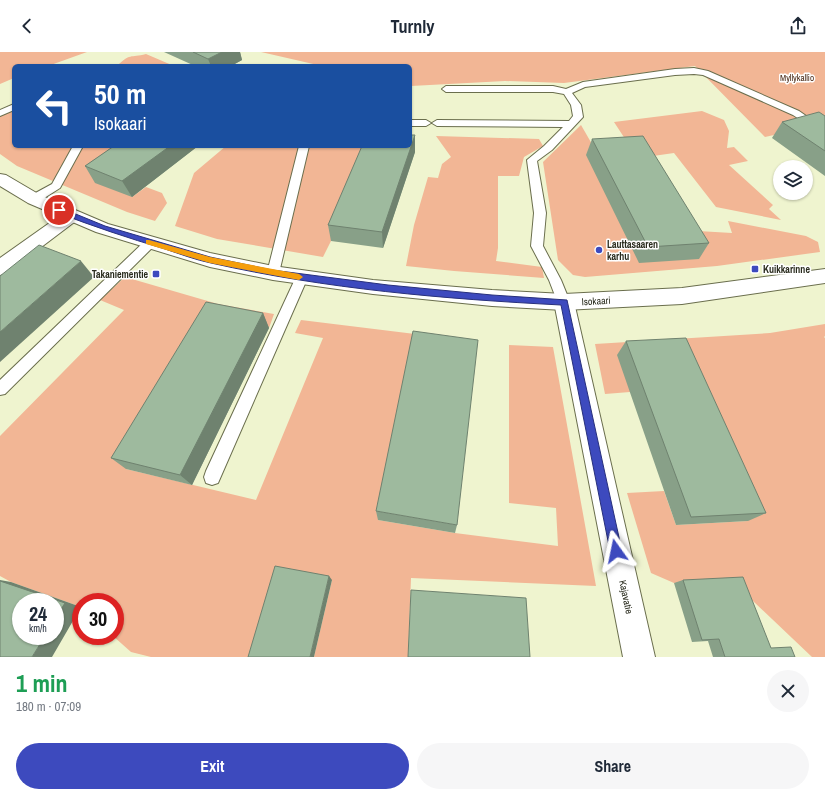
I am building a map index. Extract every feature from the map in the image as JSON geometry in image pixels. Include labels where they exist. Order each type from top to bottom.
[{"type":"street","name":"Isokaari","points":[[0,179],[34,199],[102,228],[210,260],[302,277],[396,289],[492,298],[564,302],[682,296],[825,276]]},
{"type":"street","points":[[0,268],[71,216]]},
{"type":"street","name":"Kajavatie","points":[[564,302],[639,657]]},
{"type":"lane","points":[[446,89],[553,89],[567,92],[583,85],[675,72],[694,71],[705,73],[796,114],[825,133]]},
{"type":"lane","points":[[564,302],[546,261],[537,246],[540,212],[532,160],[548,148],[578,117],[576,105],[567,92]]},
{"type":"lane","points":[[0,113],[12,108]]},
{"type":"lane","points":[[412,123],[426,123]]},
{"type":"lane","points":[[436,123],[571,124]]},
{"type":"lane","points":[[34,199],[56,186],[77,148]]},
{"type":"lane","points":[[272,272],[303,148]]},
{"type":"lane","points":[[0,389],[150,242]]},
{"type":"lane","points":[[212,477],[302,277]]},
{"type":"green space","points":[[0,52],[87,52],[54,64],[12,64],[12,79],[0,84]]},
{"type":"green space","name":"Myllykallio","points":[[261,52],[825,52],[825,125],[823,124],[765,137],[695,66],[564,83],[505,81],[412,86],[412,64],[313,64]]},
{"type":"green space","points":[[146,54],[169,64],[119,64],[130,57]]},
{"type":"green space","points":[[12,111],[12,148],[145,148],[132,197],[146,187],[162,193],[167,203],[155,221],[127,212],[17,166],[0,154],[0,116]]},
{"type":"green space","points":[[702,111],[724,120],[729,131],[727,148],[734,147],[748,161],[729,165],[773,205],[769,209],[781,220],[716,207],[674,153],[639,158],[698,231],[732,233],[728,221],[806,236],[818,242],[820,252],[717,266],[585,277],[573,275],[558,260],[543,162],[581,125],[596,151],[631,148],[614,122]]},
{"type":"green space","points":[[436,136],[539,139],[543,146],[524,157],[519,176],[498,176],[498,248],[496,261],[542,267],[544,278],[406,266],[414,225],[428,177],[438,178],[442,164],[451,157]]},
{"type":"green space","points":[[224,148],[366,148],[331,241],[323,257],[217,239],[175,226],[194,173]]},
{"type":"green space","points":[[125,277],[218,304],[274,314],[269,328],[214,317],[126,469],[256,500],[323,338],[295,333],[301,320],[415,334],[378,520],[455,533],[558,546],[556,508],[509,503],[509,345],[553,347],[596,586],[411,578],[408,657],[314,657],[332,580],[254,657],[151,657],[131,652],[123,645],[124,593],[72,593],[72,604],[64,601],[64,593],[42,593],[11,582],[0,576],[0,436],[124,310],[100,300]]},
{"type":"green space","points":[[825,324],[825,657],[812,657],[732,581],[674,583],[651,573],[627,493],[664,491],[676,525],[748,521],[630,392],[605,394],[595,344],[770,333]]},
{"type":"building","points":[[193,52],[222,52],[208,59]]},
{"type":"building","points":[[819,112],[825,116],[825,151],[782,122]]},
{"type":"building","points":[[412,135],[415,135],[412,144]]},
{"type":"building","points":[[643,136],[709,243],[648,247],[592,139]]},
{"type":"building","points":[[111,148],[167,148],[122,181],[85,166]]},
{"type":"building","points":[[361,148],[411,148],[382,232],[328,225]]},
{"type":"building","points":[[39,245],[81,261],[0,332],[0,276]]},
{"type":"building","points":[[206,302],[263,313],[180,475],[111,458]]},
{"type":"building","points":[[413,331],[478,340],[457,525],[376,511]]},
{"type":"building","points":[[686,338],[766,513],[691,517],[626,341]]},
{"type":"building","points":[[275,566],[329,576],[310,657],[248,657]]},
{"type":"building","points":[[743,577],[771,648],[791,647],[795,657],[725,657],[719,639],[702,640],[683,580]]},
{"type":"building","points":[[0,581],[35,593],[12,593],[12,645],[39,645],[32,657],[0,657]]},
{"type":"building","points":[[411,590],[526,598],[530,657],[408,657]]},
{"type":"slow traffic","points":[[149,242],[210,260],[299,277]]},
{"type":"place","name":"Lauttasaaren karhu","points":[[599,250]]},
{"type":"place","name":"Kuikkarinne","points":[[755,269]]},
{"type":"place","name":"Takaniementie","points":[[156,274]]},
{"type":"route","points":[[59,210],[102,228],[210,260],[272,272],[388,288],[492,298],[564,302],[616,551]]}]
